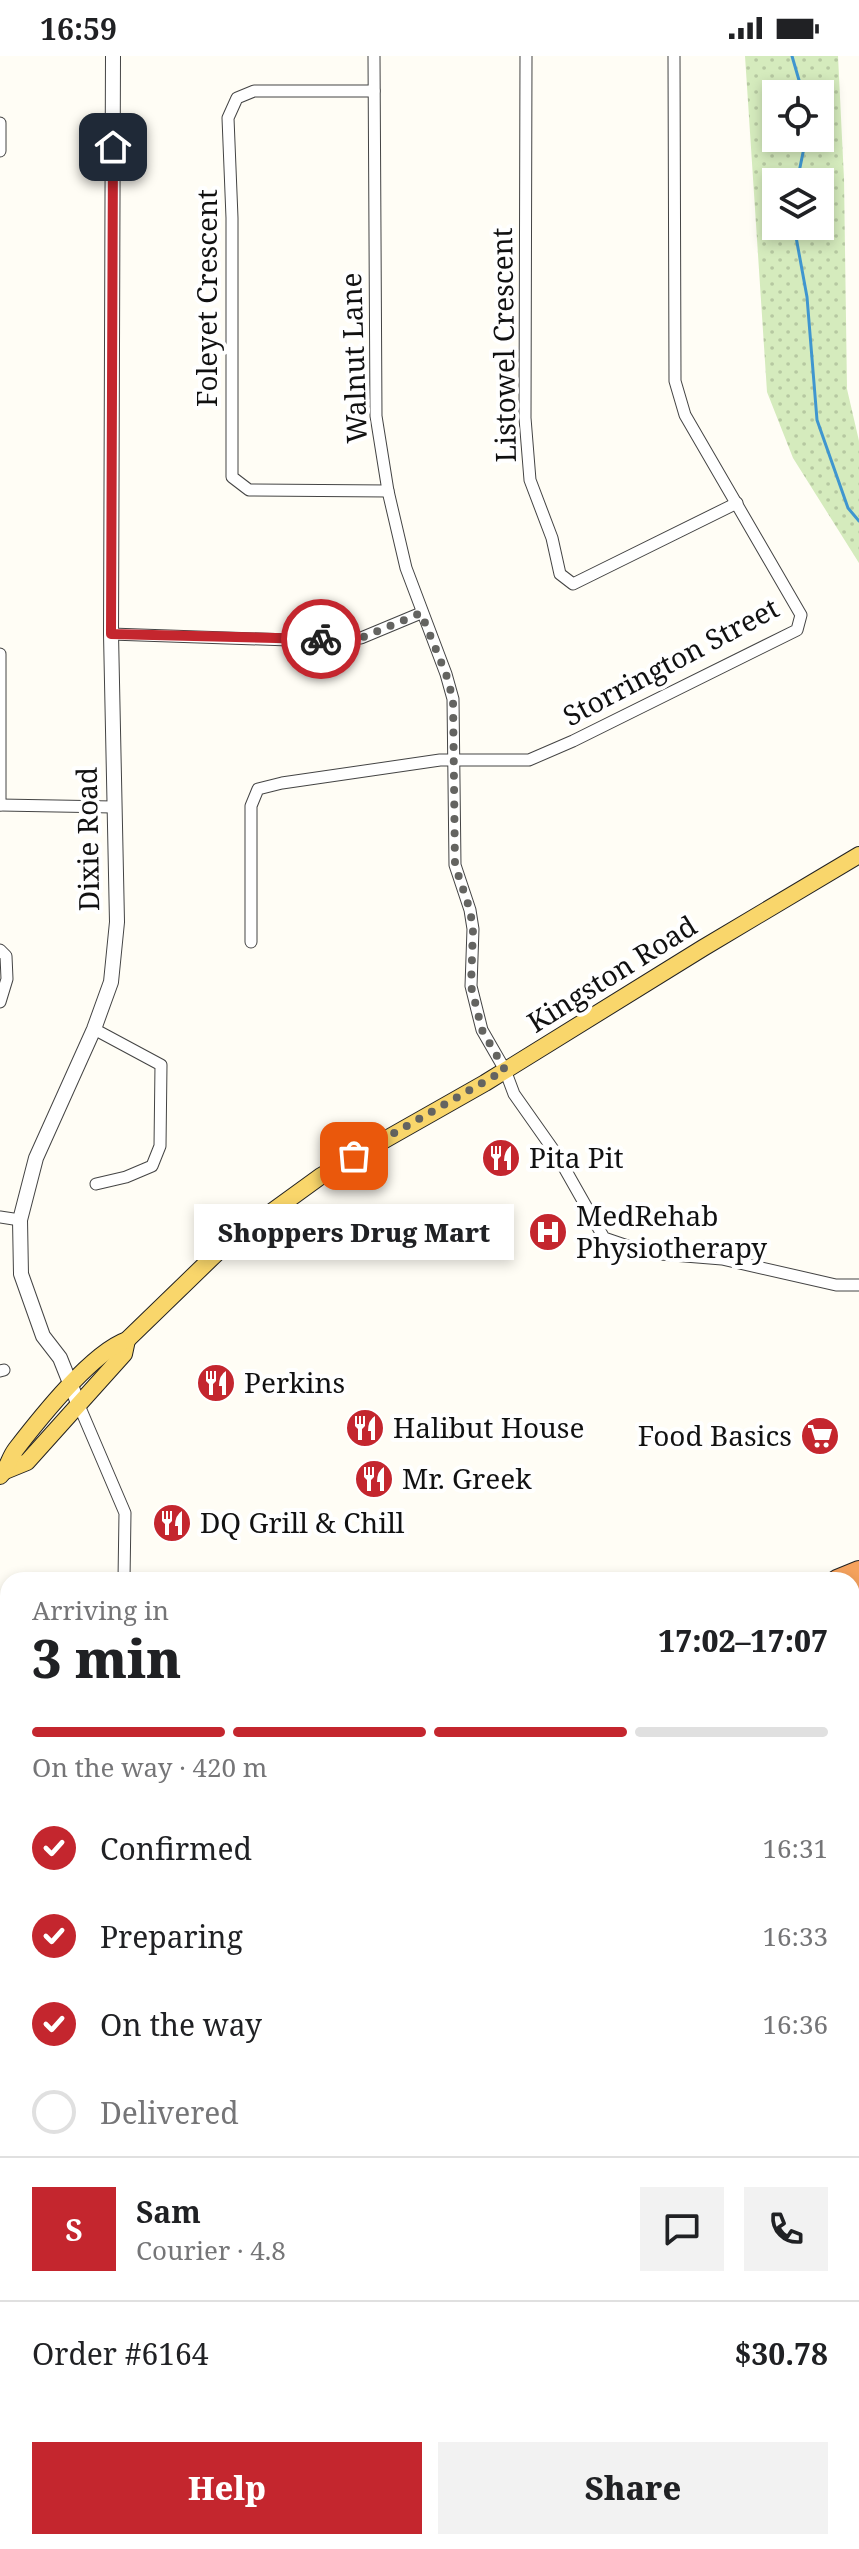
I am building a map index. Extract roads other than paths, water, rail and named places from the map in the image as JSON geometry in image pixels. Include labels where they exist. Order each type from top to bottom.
[{"type":"main road","name":"Kingston Road","points":[[2,1474],[12,1453],[69,1386],[111,1345],[127,1340],[222,1248],[273,1208],[335,1167],[505,1070],[859,855]]},
{"type":"main road","name":"Kingston Road","points":[[2,1474],[27,1462],[124,1354],[127,1340]]},
{"type":"street","name":"Dixie Road","points":[[113,56],[111,634],[117,922],[111,982],[94,1029],[36,1158],[20,1220],[21,1274],[43,1336],[60,1358],[69,1386],[125,1513],[124,1572]]},
{"type":"street","name":"Walnut Lane","points":[[374,56],[376,416],[388,491],[406,568],[453,699],[455,865],[470,910],[473,929],[471,986],[482,1030],[505,1070],[514,1094],[557,1155],[604,1238],[648,1253],[722,1259],[836,1285],[859,1285]]},
{"type":"street","name":"Listowel Crescent","points":[[526,56],[525,418],[530,480],[552,538],[560,574],[573,584],[737,503]]},
{"type":"street","name":"Storrington Street","points":[[251,942],[251,806],[258,789],[440,760],[529,760],[797,630],[801,615],[685,415],[675,381],[674,56]]},
{"type":"street","name":"Foleyet Crescent","points":[[374,91],[254,91],[237,98],[228,118],[232,218],[232,477],[249,490],[388,491]]},
{"type":"street","points":[[0,123],[0,151]]},
{"type":"street","points":[[111,634],[289,640],[361,638],[421,613]]},
{"type":"street","points":[[0,654],[0,805],[113,807]]},
{"type":"street","points":[[0,950],[6,956],[7,979],[0,1002]]},
{"type":"street","points":[[94,1029],[161,1065],[160,1146],[152,1166],[126,1177],[96,1184]]},
{"type":"street","points":[[0,1217],[20,1220]]},
{"type":"waterway","points":[[792,56],[799,80]]},
{"type":"waterway","points":[[800,168],[803,152]]},
{"type":"waterway","points":[[797,240],[807,297],[817,420],[848,508],[859,521]]},
{"type":"place","name":"Shoppers Drug Mart","points":[[354,1156]]},
{"type":"place","name":"Pita Pit","points":[[501,1158]]},
{"type":"place","name":"MedRehab Physiotherapy","points":[[548,1232]]},
{"type":"place","name":"Perkins","points":[[216,1383]]},
{"type":"place","name":"Halibut House","points":[[365,1428]]},
{"type":"place","name":"Food Basics","points":[[820,1436]]},
{"type":"place","name":"Mr. Greek","points":[[374,1479]]},
{"type":"place","name":"DQ Grill & Chill","points":[[172,1523]]}]
